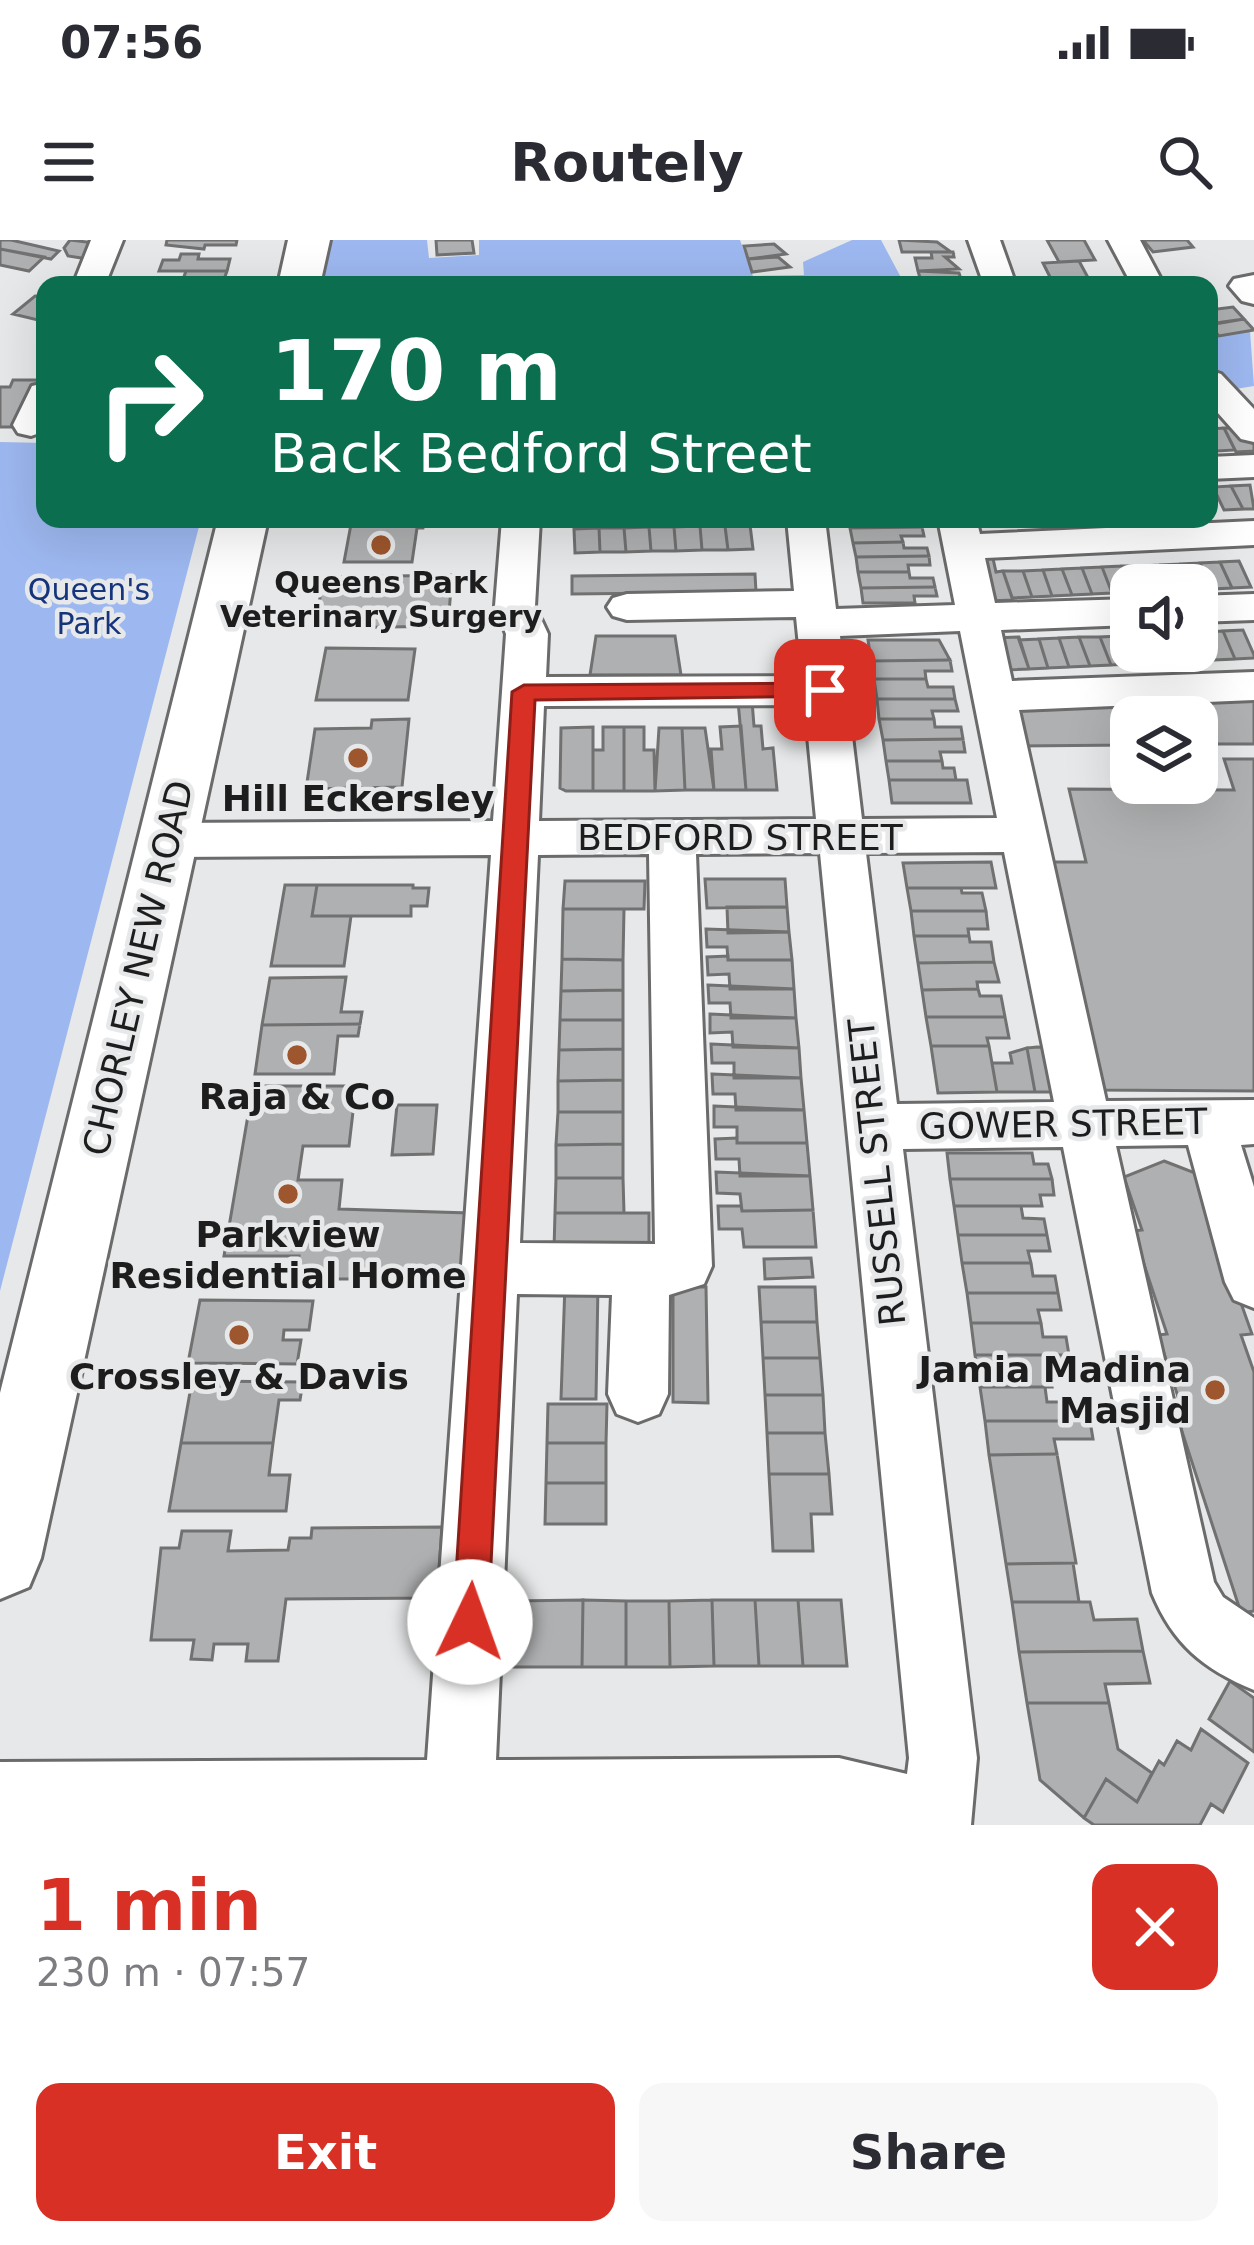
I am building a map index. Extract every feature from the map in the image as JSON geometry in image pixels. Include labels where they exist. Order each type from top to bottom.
[{"type":"main road","points":[[301,276],[309,240]]},
{"type":"main road","name":"CHORLEY NEW ROAD","points":[[0,1558],[241,528]]},
{"type":"street","points":[[92,276],[106,240]]},
{"type":"street","points":[[984,240],[997,276]]},
{"type":"street","points":[[1124,240],[1143,276]]},
{"type":"street","points":[[1254,284],[1246,286],[1254,294]]},
{"type":"street","points":[[1218,468],[1254,466]]},
{"type":"street","points":[[459,1810],[527,634],[515,606],[520,528]]},
{"type":"street","name":"RUSSELL STREET","points":[[807,528],[943,1758],[936,1825]]},
{"type":"street","points":[[1254,533],[960,533],[1184,1593],[1200,1620],[1254,1657]]},
{"type":"street","points":[[1218,608],[1254,607]]},
{"type":"street","points":[[627,608],[979,619],[1110,613]]},
{"type":"street","points":[[995,695],[1254,686]]},
{"type":"street","points":[[524,692],[825,690]]},
{"type":"street","name":"BEDFORD STREET","points":[[168,840],[1024,835]]},
{"type":"street","points":[[491,1268],[677,1270],[686,1259],[672,838]]},
{"type":"street","points":[[1231,1122],[1254,1282]]},
{"type":"street","name":"GOWER STREET","points":[[872,1127],[1231,1122]]},
{"type":"street","points":[[638,1394],[641,1270]]},
{"type":"street","points":[[0,1797],[459,1810],[839,1793],[904,1808],[936,1825]]},
{"type":"green space","points":[[309,240],[427,240],[429,258],[479,255],[479,240],[740,240],[753,276],[300,276]]},
{"type":"green space","points":[[852,240],[881,240],[900,276],[753,276],[804,275],[803,262]]},
{"type":"green space","points":[[1250,331],[1254,386],[1218,392],[1218,336]]},
{"type":"green space","name":"Queen's Park","points":[[0,442],[36,443],[36,528],[199,528],[0,1291]]},
{"type":"building","points":[[0,240],[59,251],[51,259],[0,249]]},
{"type":"building","points":[[70,240],[95,243],[88,259],[68,256],[64,248]]},
{"type":"building","points":[[167,240],[237,240],[236,245],[205,245],[204,249],[166,245]]},
{"type":"building","points":[[436,240],[472,240],[474,253],[437,255]]},
{"type":"building","points":[[899,240],[937,242],[951,252],[902,252]]},
{"type":"building","points":[[1047,240],[1084,240],[1095,260],[1059,262]]},
{"type":"building","points":[[1143,240],[1187,240],[1193,247],[1153,252]]},
{"type":"building","points":[[774,244],[786,254],[748,259],[744,246]]},
{"type":"building","points":[[0,249],[44,257],[29,271],[0,265]]},
{"type":"building","points":[[931,252],[953,252],[954,257],[945,257],[959,269],[918,271],[915,258],[932,258]]},
{"type":"building","points":[[181,254],[230,259],[227,271],[159,271],[163,260],[179,260]]},
{"type":"building","points":[[778,257],[790,267],[752,272],[748,259]]},
{"type":"building","points":[[1079,261],[1087,276],[1050,276],[1043,263]]},
{"type":"building","points":[[186,271],[227,271],[225,276],[184,276]]},
{"type":"building","points":[[918,271],[960,276],[919,276]]},
{"type":"building","points":[[35,296],[36,296],[36,320],[13,314]]},
{"type":"building","points":[[1233,307],[1244,319],[1218,323],[1218,309]]},
{"type":"building","points":[[1244,319],[1254,330],[1219,336],[1218,323]]},
{"type":"building","points":[[13,380],[36,380],[21,427],[0,427],[0,387],[10,387]]},
{"type":"building","points":[[1218,428],[1224,428],[1235,450],[1218,451]]},
{"type":"building","points":[[1224,428],[1239,428],[1254,444],[1254,451],[1236,452]]},
{"type":"building","points":[[1250,485],[1254,509],[1243,509],[1231,486]]},
{"type":"building","points":[[1231,486],[1243,509],[1224,510],[1218,487]]},
{"type":"building","name":"Queens Park Veterinary Surgery","points":[[350,528],[417,528],[412,562],[344,562]]},
{"type":"building","points":[[599,528],[600,552],[575,553],[574,529]]},
{"type":"building","points":[[599,528],[624,528],[626,552],[600,552]]},
{"type":"building","points":[[624,528],[649,528],[651,551],[626,552]]},
{"type":"building","points":[[649,528],[674,528],[676,551],[651,551]]},
{"type":"building","points":[[674,528],[700,528],[702,550],[676,551]]},
{"type":"building","points":[[700,528],[725,528],[728,550],[702,550]]},
{"type":"building","points":[[725,528],[750,528],[753,549],[728,550]]},
{"type":"building","points":[[850,528],[922,528],[924,536],[901,536],[903,542],[853,543]]},
{"type":"building","points":[[903,542],[904,548],[927,548],[929,556],[856,557],[853,543]]},
{"type":"building","points":[[992,554],[996,572],[1003,571],[1013,600],[988,601],[978,555]]},
{"type":"building","points":[[929,556],[930,565],[908,565],[909,572],[858,572],[856,557]]},
{"type":"building","points":[[1239,561],[1251,587],[1232,588],[1220,562]]},
{"type":"building","points":[[1220,562],[1232,588],[1218,589],[1218,564],[1200,563]]},
{"type":"building","points":[[1102,567],[1110,593],[1092,594],[1082,568]]},
{"type":"building","points":[[1082,568],[1092,594],[1072,595],[1062,569]]},
{"type":"building","points":[[1062,569],[1072,595],[1052,596],[1043,570]]},
{"type":"building","points":[[1043,570],[1052,596],[1032,597],[1023,571]]},
{"type":"building","points":[[1003,571],[1023,571],[1032,597],[1012,598]]},
{"type":"building","points":[[858,572],[909,572],[910,578],[933,578],[935,587],[861,588]]},
{"type":"building","points":[[755,574],[756,592],[572,594],[572,576]]},
{"type":"building","points":[[452,575],[448,626],[331,628],[333,610],[318,610],[321,591],[337,591],[338,577]]},
{"type":"building","points":[[935,587],[937,596],[914,596],[915,603],[863,603],[861,588]]},
{"type":"building","points":[[1243,630],[1254,658],[1235,659],[1223,631]]},
{"type":"building","points":[[1218,631],[1223,631],[1235,659],[1218,660]]},
{"type":"building","points":[[596,636],[675,636],[681,675],[590,675]]},
{"type":"building","points":[[1019,637],[1029,669],[1005,670],[995,638]]},
{"type":"building","points":[[1079,637],[1090,666],[1069,667],[1059,638]]},
{"type":"building","points":[[1079,637],[1100,637],[1110,662],[1090,666]]},
{"type":"building","points":[[1100,637],[1110,637],[1110,662]]},
{"type":"building","points":[[1059,638],[1069,667],[1048,668],[1039,639]]},
{"type":"building","points":[[1039,639],[1048,668],[1029,669],[1019,640]]},
{"type":"building","points":[[868,640],[939,640],[950,660],[871,661]]},
{"type":"building","points":[[326,648],[415,649],[408,700],[316,700]]},
{"type":"building","points":[[950,660],[952,671],[925,671],[926,679],[874,679],[871,661]]},
{"type":"building","points":[[874,679],[926,679],[928,687],[953,687],[955,699],[877,699]]},
{"type":"building","points":[[1254,697],[1254,744],[1218,744],[1218,699]]},
{"type":"building","points":[[877,699],[955,699],[958,711],[932,711],[934,719],[879,719]]},
{"type":"building","points":[[738,701],[752,701],[754,726],[761,726],[763,749],[773,748],[777,790],[746,790]]},
{"type":"building","points":[[1110,705],[1110,745],[1017,746],[1011,710]]},
{"type":"building","name":"Hill Eckersley","points":[[409,719],[402,787],[306,789],[315,729],[371,728],[372,720]]},
{"type":"building","points":[[879,719],[934,719],[935,727],[961,727],[963,739],[883,740]]},
{"type":"building","points":[[741,726],[746,790],[714,790],[711,749],[722,749],[720,727]]},
{"type":"building","points":[[593,727],[593,791],[566,791],[560,788],[561,728]]},
{"type":"building","points":[[603,727],[624,727],[624,791],[593,791],[593,750],[603,750]]},
{"type":"building","points":[[624,727],[644,727],[644,750],[654,750],[655,791],[624,791]]},
{"type":"building","points":[[659,728],[682,728],[685,790],[655,791]]},
{"type":"building","points":[[682,728],[705,728],[714,790],[685,790]]},
{"type":"building","points":[[963,739],[965,752],[940,752],[942,761],[886,761],[883,740]]},
{"type":"building","points":[[1224,759],[1254,759],[1254,1091],[1095,1090],[1046,862],[1086,862],[1069,789],[1110,789],[1110,804],[1218,804],[1218,790],[1234,790]]},
{"type":"building","points":[[886,761],[942,761],[943,768],[954,768],[956,780],[889,780]]},
{"type":"building","points":[[889,780],[967,780],[971,803],[892,803]]},
{"type":"building","points":[[991,862],[996,888],[907,888],[903,863]]},
{"type":"building","points":[[705,879],[785,879],[787,907],[707,908]]},
{"type":"building","points":[[565,881],[645,881],[644,909],[563,909]]},
{"type":"building","points":[[285,885],[317,885],[312,916],[351,916],[344,966],[271,966]]},
{"type":"building","points":[[317,885],[429,888],[427,906],[411,906],[411,916],[312,916]]},
{"type":"building","points":[[907,888],[982,893],[986,911],[911,911]]},
{"type":"building","points":[[727,907],[787,907],[789,932],[728,933]]},
{"type":"building","points":[[563,909],[624,909],[623,960],[562,959]]},
{"type":"building","points":[[911,911],[986,911],[988,929],[968,929],[969,936],[914,936]]},
{"type":"building","points":[[706,929],[789,932],[792,960],[728,960],[727,947],[707,947]]},
{"type":"building","points":[[914,936],[969,936],[970,942],[991,942],[994,962],[918,963]]},
{"type":"building","points":[[728,956],[728,960],[792,960],[794,989],[730,989],[729,974],[708,975],[707,957]]},
{"type":"building","points":[[562,959],[623,960],[623,990],[561,991]]},
{"type":"building","points":[[994,962],[999,982],[977,982],[978,989],[922,990],[918,963]]},
{"type":"building","points":[[346,977],[341,1012],[362,1012],[360,1024],[262,1025],[270,978]]},
{"type":"building","points":[[708,985],[794,989],[796,1018],[731,1018],[730,1003],[709,1003]]},
{"type":"building","points":[[978,989],[980,996],[1001,996],[1005,1017],[926,1017],[922,990]]},
{"type":"building","points":[[623,990],[623,1020],[560,1020],[561,991]]},
{"type":"building","points":[[710,1014],[796,1018],[799,1048],[733,1047],[732,1032],[710,1033]]},
{"type":"building","points":[[926,1017],[1005,1017],[1009,1038],[987,1038],[989,1046],[931,1046]]},
{"type":"building","points":[[560,1020],[623,1020],[623,1049],[559,1050]]},
{"type":"building","name":"Raja & Co","points":[[360,1024],[358,1036],[338,1036],[334,1074],[255,1074],[262,1025]]},
{"type":"building","points":[[711,1044],[799,1048],[801,1078],[734,1078],[734,1063],[712,1063]]},
{"type":"building","points":[[931,1046],[989,1046],[997,1092],[938,1093]]},
{"type":"building","points":[[1027,1048],[1052,1048],[1062,1092],[1035,1092]]},
{"type":"building","points":[[1027,1048],[1035,1092],[997,1092],[992,1063],[1012,1063],[1010,1053]]},
{"type":"building","points":[[623,1049],[623,1080],[558,1081],[559,1050]]},
{"type":"building","points":[[712,1074],[801,1078],[804,1110],[736,1110],[735,1094],[713,1094]]},
{"type":"building","points":[[623,1080],[623,1112],[558,1112],[558,1081]]},
{"type":"building","name":"Parkview Residential Home","points":[[253,1086],[356,1086],[349,1146],[303,1146],[298,1180],[342,1180],[339,1209],[469,1213],[465,1279],[296,1279],[299,1256],[224,1256]]},
{"type":"building","points":[[397,1105],[437,1105],[433,1154],[392,1155]]},
{"type":"building","points":[[714,1106],[804,1110],[807,1143],[737,1143],[737,1127],[714,1127]]},
{"type":"building","points":[[558,1112],[623,1112],[623,1144],[556,1145]]},
{"type":"building","points":[[737,1138],[737,1143],[807,1143],[810,1176],[740,1176],[739,1159],[716,1159],[715,1139]]},
{"type":"building","points":[[623,1144],[623,1178],[556,1178],[556,1145]]},
{"type":"building","points":[[947,1153],[1032,1153],[1034,1164],[1048,1164],[1052,1179],[950,1179]]},
{"type":"building","name":"Jamia Madina Masjid","points":[[1164,1161],[1203,1176],[1216,1233],[1252,1334],[1241,1335],[1254,1372],[1254,1611],[1241,1613],[1175,1410],[1182,1409],[1158,1335],[1167,1334],[1133,1231],[1142,1230],[1124,1177]]},
{"type":"building","points":[[716,1172],[810,1176],[813,1210],[742,1211],[740,1194],[717,1193]]},
{"type":"building","points":[[556,1178],[623,1178],[624,1213],[555,1213]]},
{"type":"building","points":[[950,1179],[1052,1179],[1054,1195],[1040,1195],[1042,1206],[954,1206]]},
{"type":"building","points":[[718,1206],[741,1206],[742,1211],[813,1210],[816,1247],[744,1247],[742,1229],[719,1229]]},
{"type":"building","points":[[954,1206],[1021,1206],[1023,1218],[1044,1219],[1047,1235],[958,1235]]},
{"type":"building","points":[[555,1213],[649,1213],[649,1250],[554,1250]]},
{"type":"building","points":[[958,1235],[1047,1235],[1050,1251],[1028,1251],[1031,1263],[962,1263]]},
{"type":"building","points":[[811,1258],[813,1277],[765,1279],[764,1259]]},
{"type":"building","points":[[962,1263],[1031,1263],[1033,1276],[1055,1276],[1058,1293],[967,1293]]},
{"type":"building","points":[[565,1284],[598,1284],[596,1399],[561,1399]]},
{"type":"building","points":[[673,1287],[706,1287],[708,1403],[673,1402]]},
{"type":"building","points":[[759,1287],[815,1287],[817,1322],[761,1322]]},
{"type":"building","points":[[967,1293],[1058,1293],[1061,1310],[1038,1310],[1041,1323],[971,1323]]},
{"type":"building","name":"Crossley & Davis","points":[[200,1300],[313,1301],[309,1330],[284,1330],[283,1340],[301,1340],[297,1364],[188,1363]]},
{"type":"building","points":[[761,1322],[817,1322],[820,1358],[763,1358]]},
{"type":"building","points":[[971,1323],[1041,1323],[1043,1337],[1066,1337],[1069,1355],[975,1355]]},
{"type":"building","points":[[975,1355],[1069,1355],[1072,1373],[1049,1373],[1052,1387],[980,1387]]},
{"type":"building","points":[[763,1358],[820,1358],[823,1395],[765,1395]]},
{"type":"building","points":[[192,1381],[303,1382],[300,1400],[279,1400],[273,1443],[181,1443]]},
{"type":"building","points":[[980,1387],[1045,1387],[1047,1402],[1086,1402],[1090,1421],[985,1421]]},
{"type":"building","points":[[765,1395],[823,1395],[825,1433],[767,1433]]},
{"type":"building","points":[[548,1404],[607,1404],[606,1443],[547,1443]]},
{"type":"building","points":[[985,1421],[1090,1421],[1093,1439],[1054,1439],[1057,1454],[989,1455]]},
{"type":"building","points":[[767,1433],[825,1433],[829,1474],[769,1474]]},
{"type":"building","points":[[181,1443],[273,1443],[269,1475],[290,1475],[286,1511],[169,1511]]},
{"type":"building","points":[[547,1443],[606,1443],[606,1483],[546,1483]]},
{"type":"building","points":[[1057,1454],[1076,1563],[1006,1564],[989,1455]]},
{"type":"building","points":[[769,1474],[829,1474],[832,1514],[811,1514],[813,1551],[773,1551]]},
{"type":"building","points":[[546,1483],[606,1483],[606,1524],[545,1524]]},
{"type":"building","points":[[442,1527],[437,1598],[286,1599],[278,1661],[246,1661],[248,1644],[214,1644],[212,1660],[191,1659],[194,1640],[151,1640],[161,1548],[179,1548],[182,1531],[231,1531],[228,1551],[288,1550],[290,1538],[311,1538],[312,1528]]},
{"type":"building","points":[[1073,1563],[1079,1602],[1012,1602],[1006,1564]]},
{"type":"building","points":[[583,1600],[582,1667],[510,1667],[513,1601]]},
{"type":"building","points":[[583,1600],[626,1601],[626,1667],[582,1667]]},
{"type":"building","points":[[712,1600],[714,1666],[670,1667],[669,1601]]},
{"type":"building","points":[[712,1600],[755,1600],[759,1666],[714,1666]]},
{"type":"building","points":[[755,1600],[798,1600],[803,1666],[759,1666]]},
{"type":"building","points":[[798,1600],[841,1600],[847,1666],[803,1666]]},
{"type":"building","points":[[626,1601],[669,1601],[670,1667],[626,1667]]},
{"type":"building","points":[[1012,1602],[1090,1602],[1094,1620],[1137,1619],[1143,1651],[1019,1652]]},
{"type":"building","points":[[1143,1651],[1150,1683],[1105,1684],[1109,1703],[1027,1703],[1019,1652]]},
{"type":"building","points":[[1230,1681],[1254,1698],[1254,1752],[1209,1719]]},
{"type":"building","points":[[1027,1703],[1109,1703],[1118,1749],[1152,1773],[1137,1802],[1106,1779],[1084,1818],[1040,1780]]},
{"type":"building","points":[[1201,1729],[1248,1763],[1223,1812],[1211,1804],[1200,1825],[1094,1825],[1084,1818],[1106,1779],[1137,1802],[1159,1761],[1164,1765],[1177,1741],[1191,1750]]},
{"type":"place","name":"Queens Park Veterinary Surgery","points":[[381,545]]},
{"type":"place","name":"Hill Eckersley","points":[[358,758]]},
{"type":"place","name":"Raja & Co","points":[[297,1055]]},
{"type":"place","name":"Parkview Residential Home","points":[[288,1194]]},
{"type":"place","name":"Crossley & Davis","points":[[239,1335]]},
{"type":"place","name":"Jamia Madina Masjid","points":[[1215,1390]]},
{"type":"route","points":[[470,1622],[524,692],[825,690]]}]
